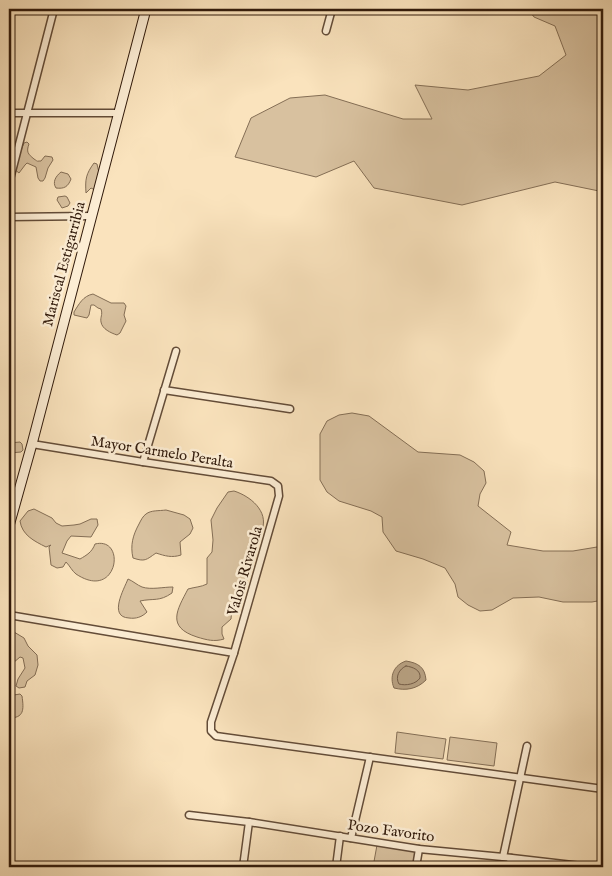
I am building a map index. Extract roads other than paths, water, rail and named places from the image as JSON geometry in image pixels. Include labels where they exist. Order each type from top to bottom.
[{"type":"street","points":[[9,183],[54,9]]},
{"type":"street","name":"Mariscal Estigarribia","points":[[9,526],[13,496],[32,444],[146,9]]},
{"type":"street","points":[[326,31],[332,9]]},
{"type":"street","points":[[9,113],[118,113]]},
{"type":"street","points":[[9,218],[91,216]]},
{"type":"street","points":[[143,462],[176,350]]},
{"type":"street","points":[[164,390],[290,409]]},
{"type":"street","name":"Mayor Carmelo Peralta","points":[[32,444],[271,481],[278,486],[279,496]]},
{"type":"street","name":"Valois Rivarola","points":[[279,496],[234,653],[211,722],[211,730],[216,736],[370,757]]},
{"type":"street","points":[[9,615],[234,653]]},
{"type":"street","points":[[509,867],[507,857],[527,746]]},
{"type":"street","points":[[351,838],[370,757],[603,789]]},
{"type":"street","name":"Pozo Favorito","points":[[189,815],[249,822],[419,849],[590,867]]},
{"type":"street","points":[[243,867],[249,822]]},
{"type":"street","points":[[336,867],[340,836]]},
{"type":"street","points":[[416,867],[419,849]]},
{"type":"water","points":[[406,661],[420,666],[426,680],[411,688],[394,688],[392,675],[398,665]]}]
